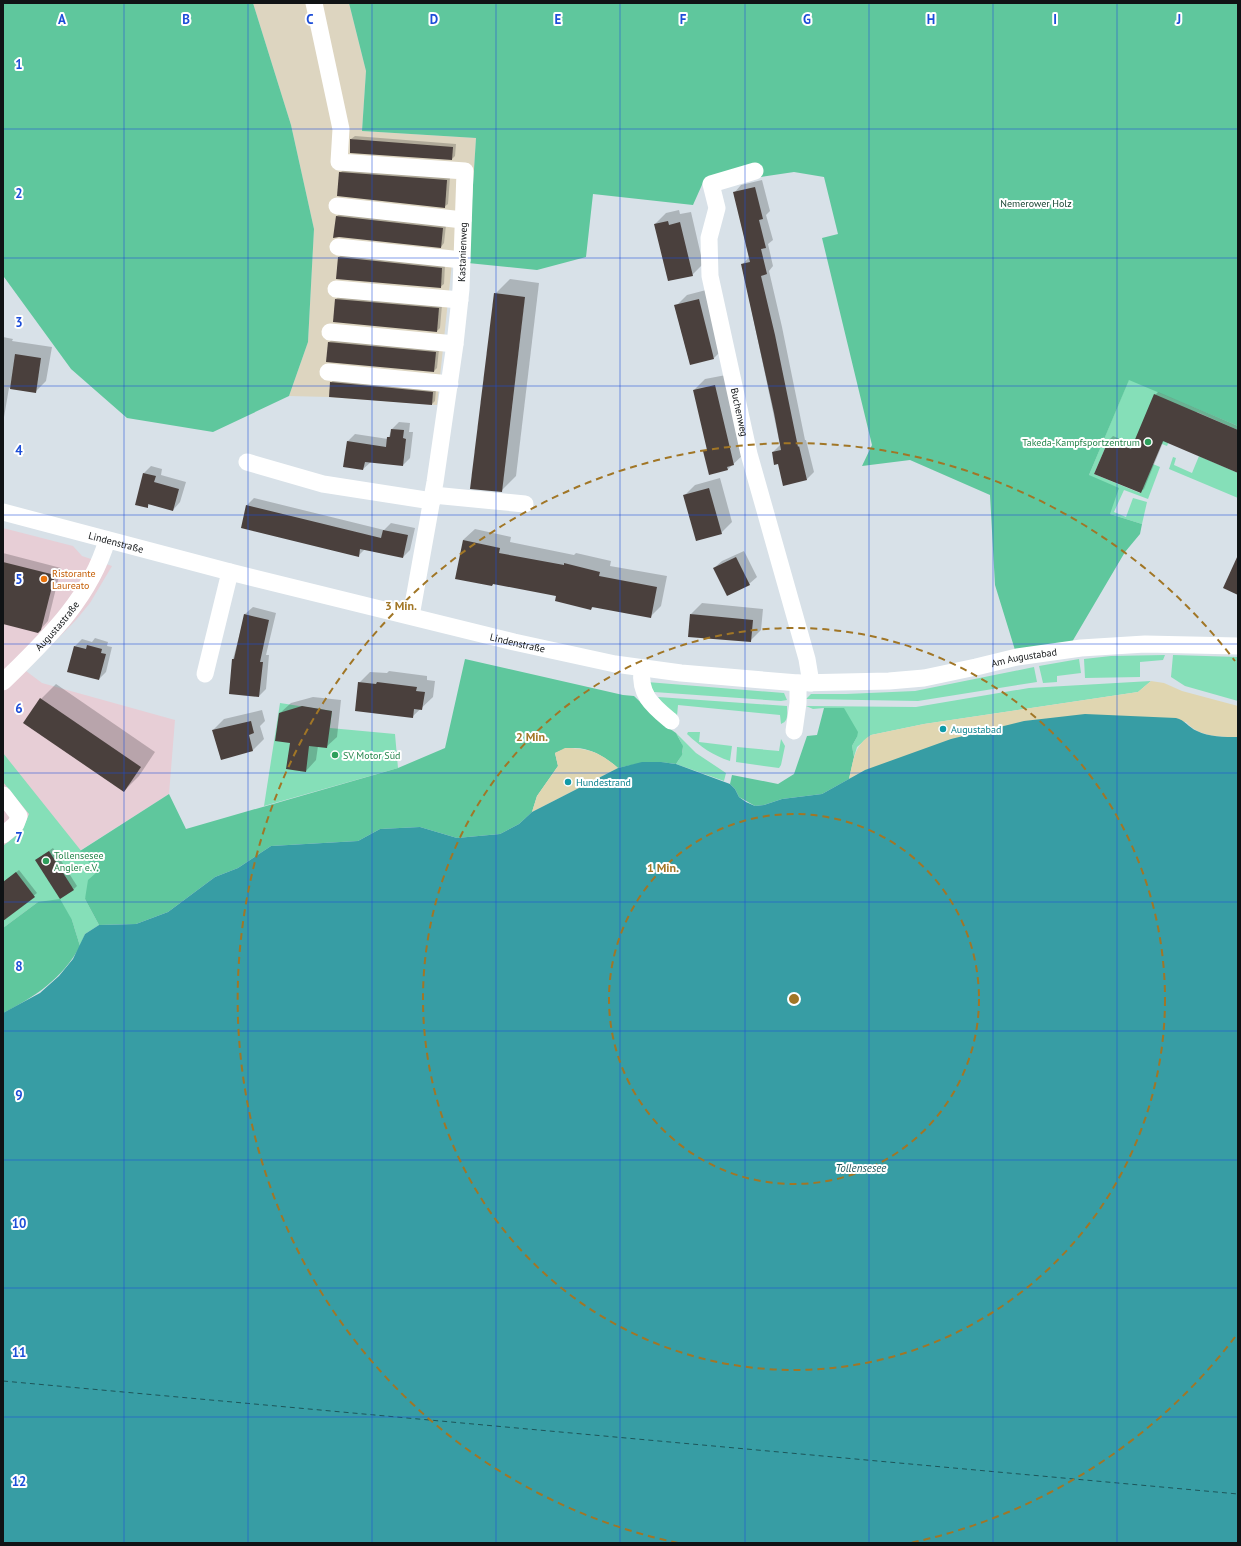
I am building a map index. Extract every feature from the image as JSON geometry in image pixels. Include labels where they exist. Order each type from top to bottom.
[{"type":"street","name":"Kastanienweg","points":[[314,3],[341,129],[339,162],[465,171],[460,295],[455,344],[433,498],[411,616]]},
{"type":"street","name":"Buchenweg","points":[[755,171],[711,184],[717,208],[709,238],[710,276],[749,454],[807,659],[805,683],[798,703],[794,731]]},
{"type":"street","points":[[337,206],[463,220]]},
{"type":"street","points":[[338,247],[462,260]]},
{"type":"street","points":[[336,289],[460,295]]},
{"type":"street","points":[[330,332],[455,344]]},
{"type":"street","points":[[328,372],[450,384]]},
{"type":"street","points":[[247,462],[323,484],[433,498],[525,504]]},
{"type":"street","name":"Lindenstraße","points":[[3,512],[230,572],[514,642],[642,668],[805,683]]},
{"type":"street","name":"Augustastraße","points":[[3,682],[37,649],[81,597],[98,566],[107,540]]},
{"type":"street","points":[[204,674],[230,572]]},
{"type":"street","name":"Am Augustabad","points":[[805,683],[889,681],[924,678],[976,667],[1017,656],[1081,648],[1145,644],[1238,646]]},
{"type":"street","points":[[642,668],[641,685],[644,693],[671,721]]},
{"type":"street","points":[[3,795],[20,816],[16,824],[3,835]]},
{"type":"shaded area","points":[[253,3],[349,3],[366,71],[362,131],[476,138],[468,263],[452,263],[437,405],[329,397],[289,396],[308,342],[314,229],[291,125]]},
{"type":"shaded area","points":[[3,528],[73,546],[82,556],[112,566],[90,603],[76,620],[26,671],[42,683],[175,720],[169,794],[81,850],[38,902],[3,928]]},
{"type":"green space","points":[[3,3],[253,3],[291,125],[314,229],[308,342],[289,396],[213,432],[127,418],[71,369],[4,277]]},
{"type":"green space","name":"Nemerower Holz","points":[[349,3],[1238,3],[1238,426],[1129,380],[1089,475],[1119,488],[1110,514],[1142,524],[1140,534],[1125,552],[1072,642],[1015,650],[995,585],[990,495],[910,460],[862,466],[872,445],[822,238],[838,234],[824,177],[794,172],[754,178],[751,165],[705,178],[693,205],[593,194],[586,257],[537,270],[468,263],[476,138],[362,131],[366,71]]},
{"type":"green space","points":[[1129,379],[1238,426],[1238,430],[1197,412],[1181,448],[1180,413],[1167,446],[1162,444],[1131,449],[1109,439],[1094,474],[1140,493],[1153,464],[1160,467],[1148,499],[1124,490],[1114,512],[1126,517],[1133,498],[1147,502],[1142,524],[1110,514],[1089,475]]},
{"type":"green space","points":[[1199,456],[1238,473],[1238,498],[1169,469],[1173,457],[1176,458],[1174,465],[1192,473]]},
{"type":"green space","points":[[1165,655],[1163,660],[1140,662],[1140,677],[1085,678],[1084,659],[1111,656]]},
{"type":"green space","points":[[1173,655],[1238,657],[1238,701],[1185,686],[1171,677]]},
{"type":"green space","points":[[465,659],[623,695],[634,696],[663,724],[676,733],[683,746],[682,755],[676,764],[647,763],[618,768],[604,757],[588,750],[572,748],[564,750],[555,753],[558,766],[537,796],[532,812],[519,824],[500,834],[457,838],[420,827],[380,829],[358,841],[271,846],[238,868],[215,877],[168,912],[136,924],[99,925],[85,899],[88,880],[97,872],[80,851],[169,794],[186,829],[398,768],[445,748]]},
{"type":"green space","points":[[1079,659],[1081,673],[1057,676],[1057,682],[1043,683],[1039,666]]},
{"type":"green space","points":[[1034,667],[1037,682],[918,701],[806,699],[811,694],[915,691]]},
{"type":"green space","points":[[1151,681],[1138,692],[924,724],[871,735],[857,747],[854,757],[852,746],[857,737],[824,708],[813,709],[806,706],[916,707],[1029,688]]},
{"type":"green space","points":[[647,682],[784,693],[787,700],[781,701],[654,692]]},
{"type":"green space","points":[[658,697],[787,706],[787,717],[784,723],[781,724],[780,715],[678,705],[677,716],[668,713]]},
{"type":"green space","name":"SV Motor Süd","points":[[280,703],[332,711],[330,728],[395,734],[398,768],[264,806]]},
{"type":"green space","points":[[824,708],[844,708],[858,732],[852,746],[854,757],[849,779],[822,794],[782,799],[764,805],[755,806],[739,797],[735,789],[730,784],[732,775],[778,784],[794,774],[807,736],[817,735]]},
{"type":"green space","points":[[688,732],[700,732],[699,742],[732,746],[730,761],[707,750],[687,734]]},
{"type":"green space","points":[[676,733],[696,753],[726,773],[724,781],[676,764],[683,752],[683,748]]},
{"type":"green space","points":[[781,739],[785,746],[779,768],[736,762],[737,747],[779,751]]},
{"type":"green space","name":"Tollensesee Angler e.V.","points":[[3,753],[98,872],[85,899],[99,925],[85,934],[80,946],[72,920],[38,902],[3,928],[3,846],[22,831],[29,814],[3,782]]},
{"type":"green space","points":[[60,899],[72,920],[80,946],[65,968],[47,986],[3,1013],[3,928],[38,902]]},
{"type":"sand","name":"Augustabad","points":[[1151,681],[1164,683],[1182,691],[1238,706],[1238,737],[1217,736],[1203,733],[1197,731],[1186,722],[865,770],[849,779],[855,754],[865,739],[871,735],[924,724],[1138,692]]},
{"type":"sand","name":"Hundestrand","points":[[565,748],[593,752],[605,758],[618,768],[532,812],[537,796],[558,766],[555,753]]},
{"type":"water","name":"Tollensesee","points":[[1085,714],[1176,718],[1182,720],[1202,733],[1217,736],[1238,737],[1238,1543],[3,1543],[3,1013],[40,993],[59,976],[73,959],[85,934],[99,925],[136,924],[168,912],[215,877],[238,868],[271,846],[358,841],[380,829],[420,827],[457,838],[500,834],[519,824],[532,812],[618,768],[642,762],[676,764],[730,784],[735,789],[739,797],[755,806],[764,805],[782,799],[822,794],[865,770],[951,739],[1024,721]]},
{"type":"building","points":[[350,139],[453,147],[452,160],[350,153]]},
{"type":"building","points":[[339,172],[447,180],[445,208],[337,196]]},
{"type":"building","points":[[755,187],[763,219],[759,220],[766,248],[761,249],[767,274],[761,276],[775,335],[798,447],[799,446],[807,480],[783,486],[778,464],[774,465],[772,452],[781,450],[741,264],[750,262],[733,192]]},
{"type":"building","points":[[336,216],[443,228],[441,248],[339,237],[333,238]]},
{"type":"building","points":[[668,221],[669,225],[680,222],[693,276],[668,281],[654,224]]},
{"type":"building","points":[[338,257],[442,268],[441,288],[336,279]]},
{"type":"building","points":[[494,293],[525,297],[502,492],[470,489]]},
{"type":"building","points":[[335,299],[439,308],[437,332],[333,322]]},
{"type":"building","points":[[699,299],[714,359],[690,365],[674,305]]},
{"type":"building","points":[[328,342],[436,352],[434,372],[326,362]]},
{"type":"building","points":[[15,354],[41,358],[36,393],[10,389]]},
{"type":"building","points":[[330,382],[433,392],[432,405],[329,397]]},
{"type":"building","points":[[715,385],[734,465],[727,467],[728,470],[709,475],[703,451],[707,450],[693,390]]},
{"type":"building","points":[[1154,394],[1238,430],[1238,473],[1163,441],[1141,493],[1094,474],[1109,439],[1131,449]]},
{"type":"building","points":[[391,429],[404,430],[403,438],[406,439],[403,466],[365,462],[363,470],[343,467],[347,441],[386,447],[387,437],[390,437]]},
{"type":"building","points":[[143,473],[156,476],[154,482],[179,489],[173,511],[148,504],[148,508],[135,505]]},
{"type":"building","points":[[709,488],[722,534],[696,541],[683,495]]},
{"type":"building","points":[[246,505],[381,538],[383,530],[408,535],[403,558],[360,549],[359,557],[241,528]]},
{"type":"building","points":[[463,540],[500,548],[499,553],[564,565],[564,563],[600,572],[599,576],[657,587],[651,618],[592,607],[591,610],[555,601],[556,596],[493,584],[492,586],[455,579]]},
{"type":"building","points":[[1238,555],[1238,595],[1223,588]]},
{"type":"building","points":[[736,557],[750,585],[727,596],[713,568]]},
{"type":"building","points":[[3,562],[55,575],[41,630],[38,633],[3,624]]},
{"type":"building","points":[[244,614],[269,620],[260,662],[263,662],[259,697],[229,694],[232,659],[234,659]]},
{"type":"building","points":[[690,614],[753,620],[751,642],[688,637]]},
{"type":"building","points":[[87,645],[102,649],[101,653],[106,654],[99,680],[67,672],[74,646],[86,649]]},
{"type":"building","points":[[358,682],[376,684],[377,682],[417,687],[416,691],[425,692],[422,710],[414,709],[413,718],[355,711]]},
{"type":"building","points":[[40,698],[141,767],[124,792],[23,723]]},
{"type":"building","points":[[302,706],[332,711],[327,748],[309,746],[306,772],[286,769],[290,743],[275,741],[279,713]]},
{"type":"building","points":[[251,721],[254,733],[249,735],[253,751],[221,760],[212,730]]},
{"type":"building","points":[[49,851],[74,890],[60,899],[35,860]]},
{"type":"building","points":[[16,872],[35,897],[3,921],[3,882]]},
{"type":"ferry route","points":[[3,1381],[1238,1494]]},
{"type":"place","name":"Takeda-Kampfsportzentrum","points":[[1148,442]]},
{"type":"place","name":"Ristorante Laureato","points":[[44,579]]},
{"type":"place","name":"Augustabad","points":[[943,729]]},
{"type":"place","name":"SV Motor Süd","points":[[335,755]]},
{"type":"place","name":"Hundestrand","points":[[568,782]]},
{"type":"place","name":"Tollensesee Angler e.V.","points":[[46,861]]}]
